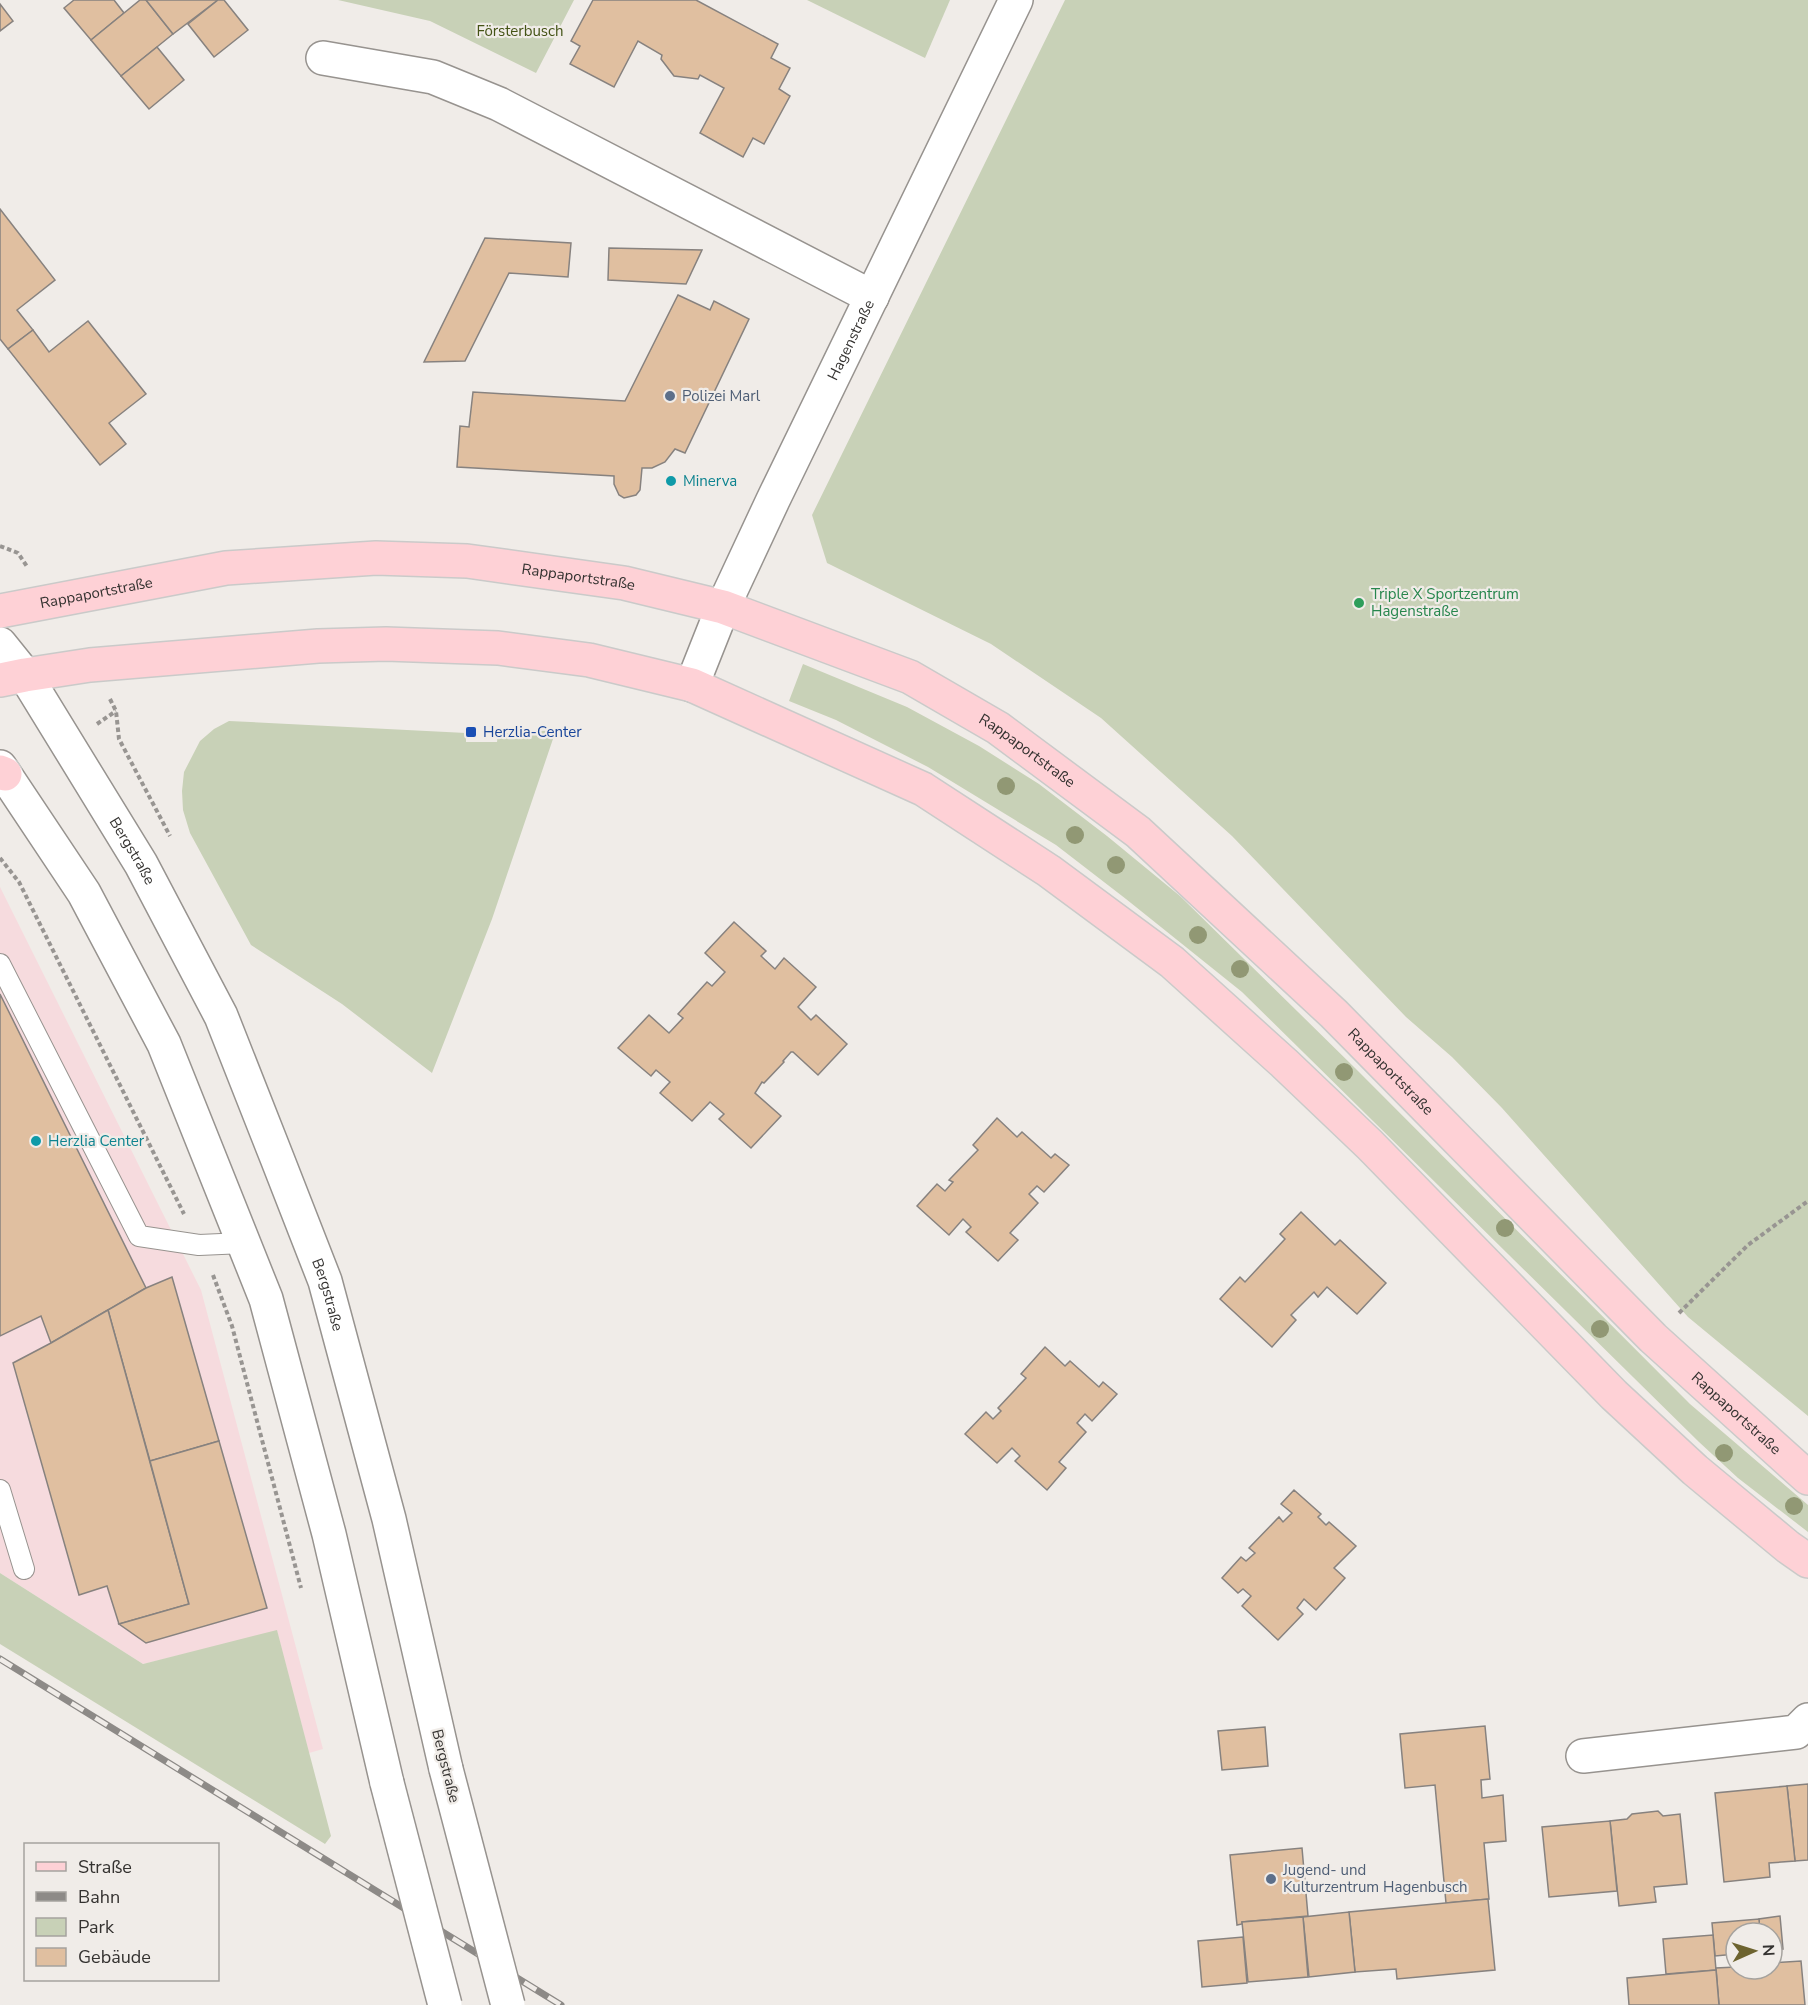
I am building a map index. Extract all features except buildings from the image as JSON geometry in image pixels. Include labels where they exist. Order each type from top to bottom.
[{"type":"main road","name":"Hagenstraße","points":[[692,685],[723,608],[1016,0]]},
{"type":"main road","points":[[323,58],[433,77],[499,104],[872,297]]},
{"type":"main road","name":"Rappaportstraße","points":[[0,611],[226,568],[376,558],[467,561],[624,583],[723,608],[910,677],[998,728],[1138,832],[1334,1014],[1653,1338],[1808,1478]]},
{"type":"main road","name":"Bergstraße","points":[[0,644],[12,678],[141,864],[221,1016],[326,1281],[388,1519],[446,1769],[508,2005]]},
{"type":"main road","points":[[12,678],[90,665],[294,648],[386,644],[498,648],[589,660],[692,685],[923,789],[1049,871],[1172,962],[1370,1144],[1614,1395],[1695,1470],[1808,1561]]},
{"type":"main road","points":[[2,771],[84,893],[164,1044],[266,1299],[332,1545],[387,1783],[445,2005]]},
{"type":"main road","points":[[1583,1756],[1796,1732],[1808,1720]]},
{"type":"lane","points":[[0,964],[139,1236],[199,1245],[244,1243]]},
{"type":"lane","points":[[0,1490],[24,1569]]},
{"type":"path","points":[[0,858],[19,882],[209,1265],[232,1326],[303,1595]]},
{"type":"path","points":[[1653,1338],[1748,1245],[1808,1201]]},
{"type":"shaded area","points":[[0,887],[201,1290],[323,1749],[309,1753],[277,1631],[143,1664],[0,1573]]},
{"type":"green space","name":"Försterbusch","points":[[338,0],[574,0],[536,73],[430,21]]},
{"type":"green space","points":[[807,0],[950,0],[925,58]]},
{"type":"green space","name":"Triple X Sportzentrum Hagenstraße","points":[[1065,0],[1808,0],[1808,1416],[1688,1317],[1502,1108],[1452,1057],[1406,1017],[1232,836],[1101,718],[991,644],[827,563],[812,515]]},
{"type":"green space","points":[[803,664],[907,707],[979,746],[1039,784],[1180,896],[1690,1404],[1808,1505],[1808,1532],[1738,1478],[1699,1442],[1242,992],[1056,845],[928,767],[836,720],[789,701]]},
{"type":"green space","points":[[229,721],[466,733],[466,742],[497,742],[498,734],[556,730],[492,919],[432,1073],[342,1004],[251,945],[190,833],[183,810],[184,772],[200,741],[214,729]]},
{"type":"green space","points":[[0,1573],[143,1664],[277,1630],[331,1836],[325,1844],[0,1644]]},
{"type":"railway","points":[[0,1659],[561,2005]]},
{"type":"place","name":"Polizei Marl","points":[[670,396]]},
{"type":"place","name":"Minerva","points":[[671,481]]},
{"type":"place","name":"Triple X Sportzentrum Hagenstraße","points":[[1359,603]]},
{"type":"place","name":"Herzlia-Center","points":[[471,732]]},
{"type":"place","name":"Herzlia Center","points":[[36,1141]]},
{"type":"place","name":"Jugend- und Kulturzentrum Hagenbusch","points":[[1271,1879]]}]
